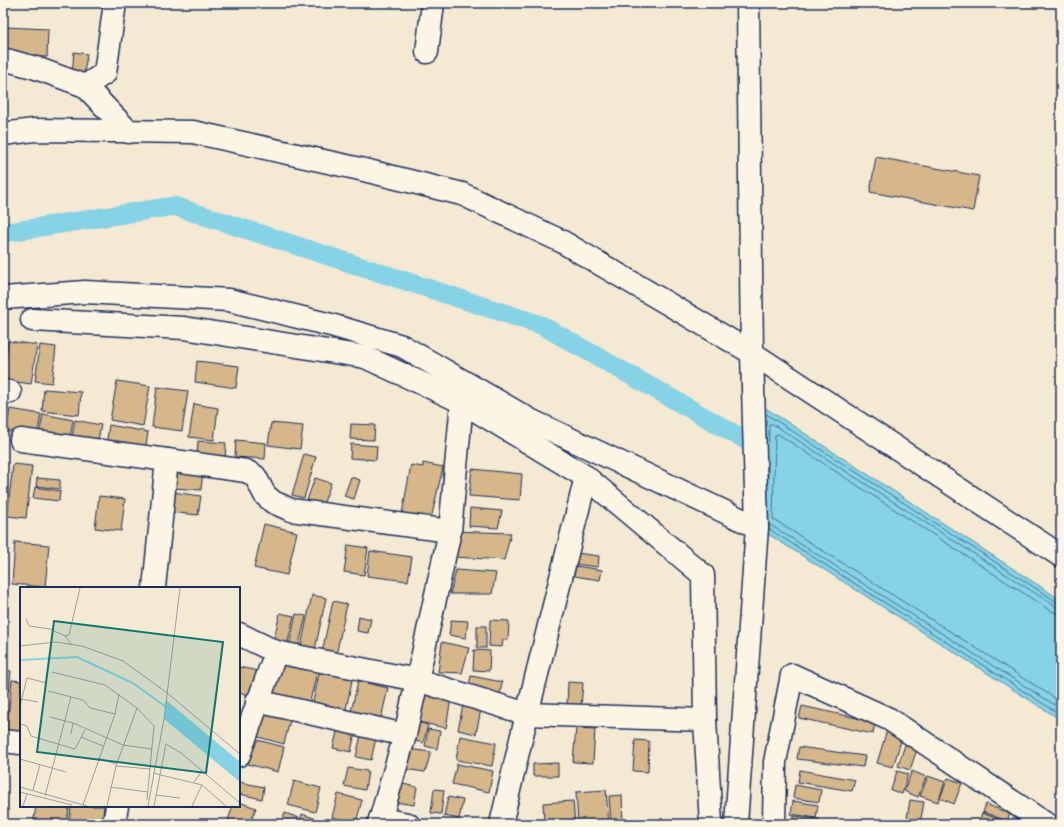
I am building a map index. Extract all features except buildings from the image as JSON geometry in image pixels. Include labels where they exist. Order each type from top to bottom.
[{"type":"street","points":[[85,86],[105,73],[115,3]]},
{"type":"street","points":[[427,52],[434,3]]},
{"type":"street","points":[[736,824],[757,527],[752,353],[748,3]]},
{"type":"street","points":[[3,59],[36,68],[85,86],[129,132]]},
{"type":"street","points":[[3,134],[34,130],[193,132],[360,169],[462,194],[561,241],[752,353],[1061,556]]},
{"type":"street","points":[[3,298],[85,292],[229,300],[331,325],[402,346],[532,421],[757,527]]},
{"type":"street","points":[[32,320],[184,328],[365,357],[462,402],[586,477],[703,575],[705,720],[711,824]]},
{"type":"street","points":[[408,824],[379,822],[404,735],[450,531],[462,402]]},
{"type":"street","points":[[21,440],[246,471],[255,476],[265,495],[273,502],[292,510],[450,531]]},
{"type":"street","points":[[154,587],[167,460]]},
{"type":"street","points":[[501,824],[586,477]]},
{"type":"street","points":[[240,634],[276,652],[417,680],[527,714],[705,720]]},
{"type":"street","points":[[240,751],[276,652]]},
{"type":"street","points":[[774,824],[776,762],[792,675],[888,720],[1040,822]]},
{"type":"street","points":[[258,701],[404,735]]},
{"type":"street","points":[[3,740],[20,743]]},
{"type":"street","points":[[114,824],[117,807]]},
{"type":"water","points":[[761,405],[1061,600],[1061,720],[757,527]]},
{"type":"waterway","points":[[3,233],[174,206],[541,325],[765,451]]}]
